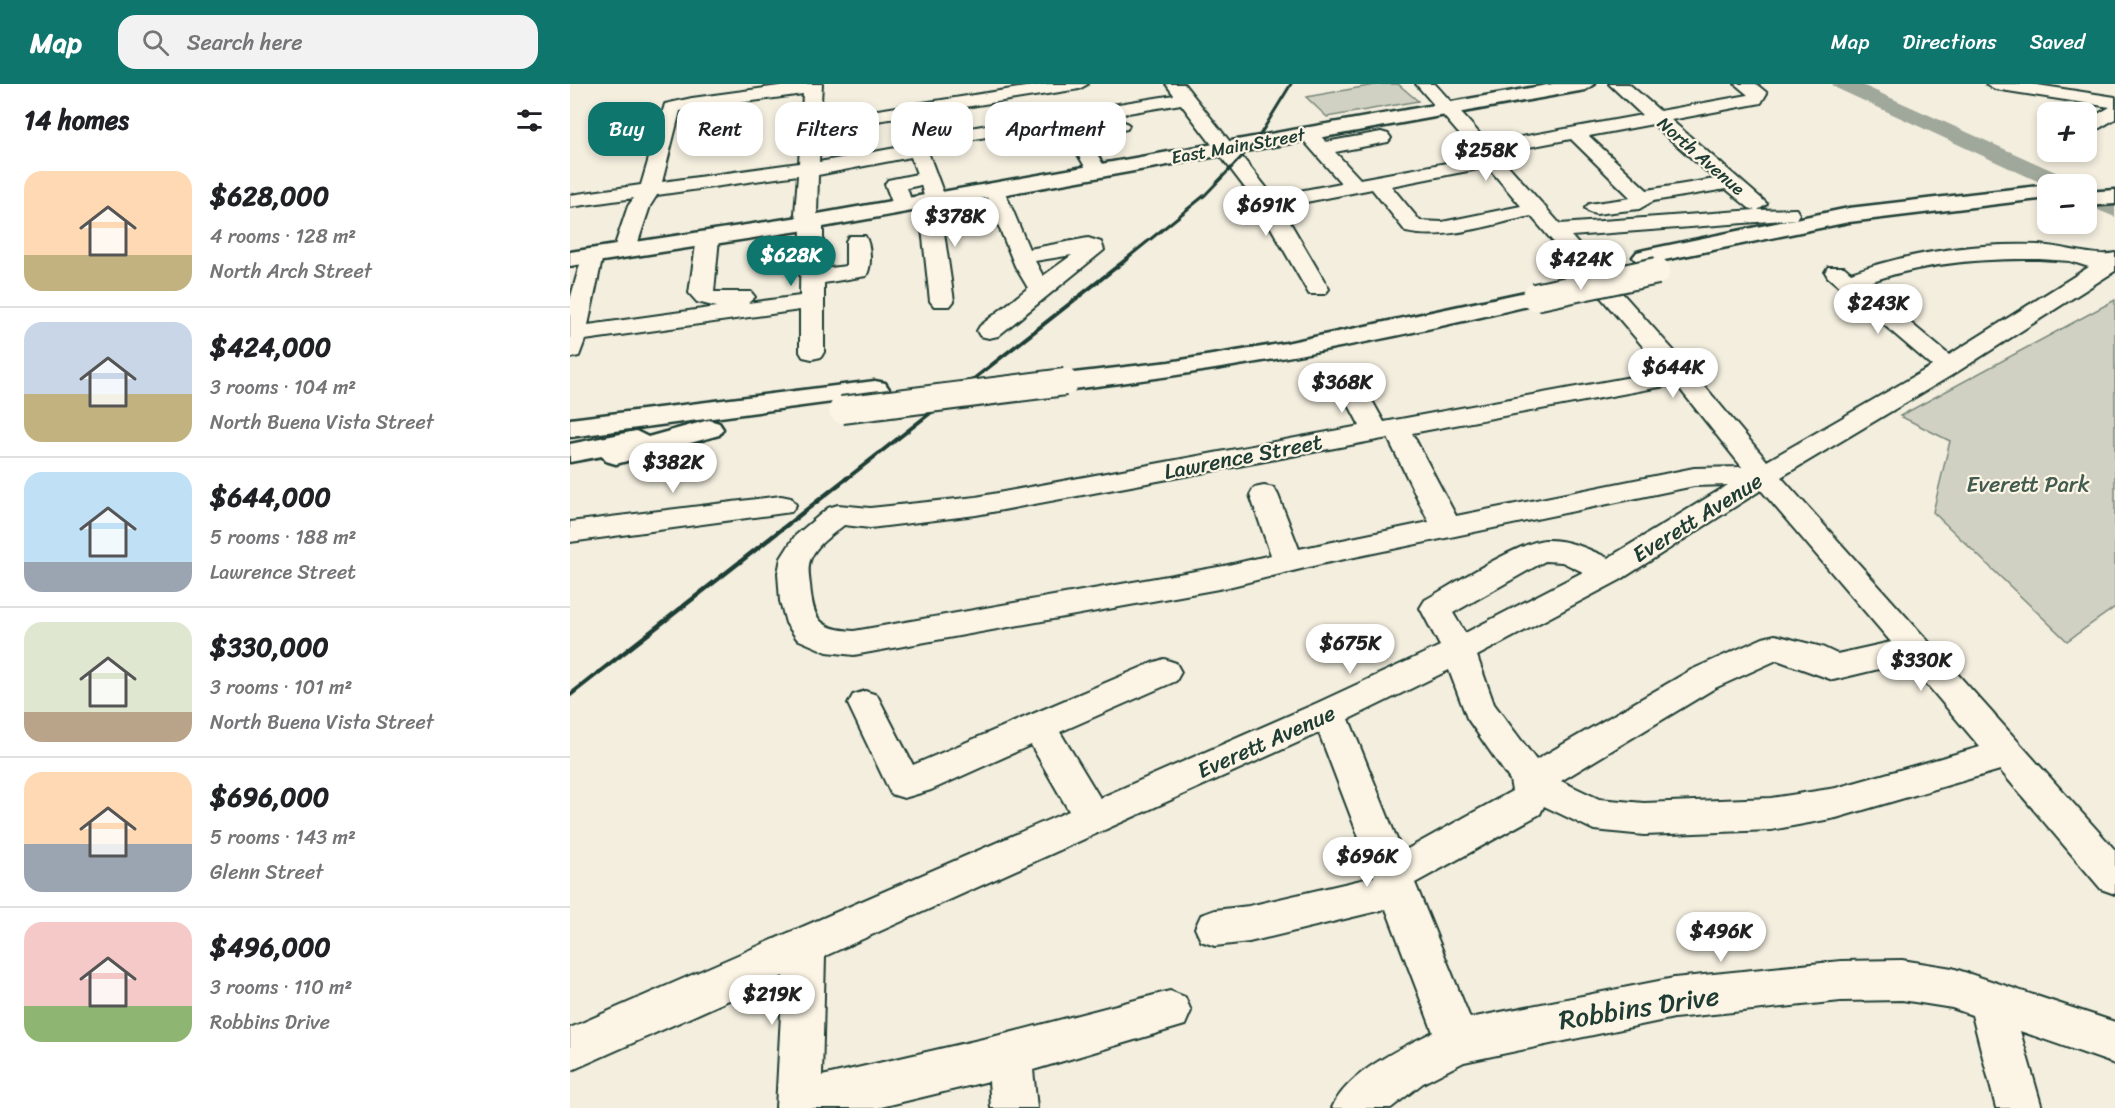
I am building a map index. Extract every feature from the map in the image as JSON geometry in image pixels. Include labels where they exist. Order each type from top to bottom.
[{"type":"main road","name":"East Main Street","points":[[581,257],[812,222],[1585,84]]},
{"type":"main road","points":[[2097,187],[2115,186]]},
{"type":"main road","points":[[570,428],[875,389],[1074,372],[1169,370],[1286,351],[1849,215],[2037,191]]},
{"type":"main road","points":[[2097,198],[2115,197]]},
{"type":"main road","points":[[1651,264],[1870,227],[2037,205]]},
{"type":"main road","points":[[570,453],[1074,372]]},
{"type":"main road","points":[[570,437],[636,420]]},
{"type":"main road","points":[[570,467],[709,429]]},
{"type":"street","points":[[928,84],[936,102]]},
{"type":"street","points":[[964,102],[1079,84]]},
{"type":"street","points":[[1425,84],[1682,375],[1764,475],[1917,647],[2115,877]]},
{"type":"street","name":"North Avenue","points":[[1618,84],[1756,204]]},
{"type":"street","points":[[1268,203],[1378,183],[1574,132],[1755,99],[1758,93],[1744,84]]},
{"type":"street","points":[[1995,84],[2115,102]]},
{"type":"street","points":[[624,251],[639,206],[650,190],[669,113],[674,106],[813,85],[812,102]]},
{"type":"street","points":[[1185,98],[1268,203],[1317,289]]},
{"type":"street","points":[[973,132],[1185,98]]},
{"type":"street","points":[[1097,171],[1078,138],[1081,134],[1185,98]]},
{"type":"street","points":[[2097,123],[2115,111]]},
{"type":"street","points":[[1574,132],[1642,197]]},
{"type":"street","points":[[1307,133],[1356,187]]},
{"type":"street","points":[[1321,149],[1381,138]]},
{"type":"street","points":[[570,201],[806,170],[891,154]]},
{"type":"street","points":[[808,156],[806,214],[812,222],[812,352]]},
{"type":"street","points":[[836,164],[838,156]]},
{"type":"street","points":[[920,156],[928,178],[932,201],[942,301]]},
{"type":"street","points":[[902,206],[895,183],[928,178]]},
{"type":"street","points":[[1642,197],[1731,182]]},
{"type":"street","points":[[1378,183],[1414,227],[1442,228],[1538,212],[1639,203],[1644,199],[1642,197]]},
{"type":"street","points":[[994,190],[1034,281],[1040,284],[1048,283]]},
{"type":"street","points":[[1554,231],[1788,214]]},
{"type":"street","points":[[708,238],[701,293],[707,299],[716,301],[812,289]]},
{"type":"street","points":[[581,257],[571,340],[812,289],[858,271],[857,241]]},
{"type":"street","points":[[990,332],[1048,283],[1093,250],[1093,247],[1088,245],[1023,257]]},
{"type":"street","points":[[1948,367],[1842,277],[1994,252],[2067,254],[2106,274]]},
{"type":"street","name":"Everett Avenue","points":[[570,1050],[1329,713],[1459,651],[1609,572],[1764,475],[2106,274]]},
{"type":"street","name":"Lawrence Street","points":[[1290,562],[1177,586],[854,643],[831,642],[812,634],[801,622],[795,604],[793,575],[799,551],[838,515],[870,518],[976,506],[1682,375]]},
{"type":"street","points":[[1347,377],[1386,429],[1447,527]]},
{"type":"street","points":[[1264,495],[1290,562],[1447,527],[1694,477],[1764,475]]},
{"type":"street","points":[[570,532],[755,507],[781,506]]},
{"type":"street","points":[[1215,928],[1249,924],[1395,883],[1527,803],[1530,790],[1528,776],[1479,709],[1459,651],[1437,615],[1436,608],[1538,552],[1557,549],[1570,552],[1609,572]]},
{"type":"street","points":[[1529,782],[1703,679],[1774,647],[1810,656],[1833,667],[1841,667],[1917,647]]},
{"type":"street","points":[[866,705],[904,783],[918,779],[1164,672]]},
{"type":"street","points":[[1329,713],[1458,1042]]},
{"type":"street","points":[[1038,727],[1092,818]]},
{"type":"street","points":[[1529,782],[1594,814],[1644,819],[1771,814],[1836,803],[2008,753]]},
{"type":"street","points":[[805,945],[799,1106],[1009,1055],[1170,1011]]},
{"type":"street","name":"Robbins Drive","points":[[1355,1108],[1407,1068],[1458,1042],[1674,998],[1841,981],[1902,980],[1952,988],[2115,1043]]},
{"type":"street","points":[[1990,1000],[2019,1108]]},
{"type":"street","points":[[1009,1055],[1014,1108]]},
{"type":"green space","points":[[1380,84],[1398,84],[1418,101],[1327,117],[1306,97]]},
{"type":"green space","name":"Everett Park","points":[[2115,300],[2115,607],[2067,641],[1933,512],[1950,441],[1900,416]]},
{"type":"waterway","points":[[1843,84],[2040,174]]},
{"type":"waterway","points":[[2097,201],[2115,209]]},
{"type":"railway","points":[[1126,259],[1205,195],[1255,143],[1291,84]]},
{"type":"railway","points":[[845,480],[1128,258]]},
{"type":"railway","points":[[570,695],[847,478]]}]
